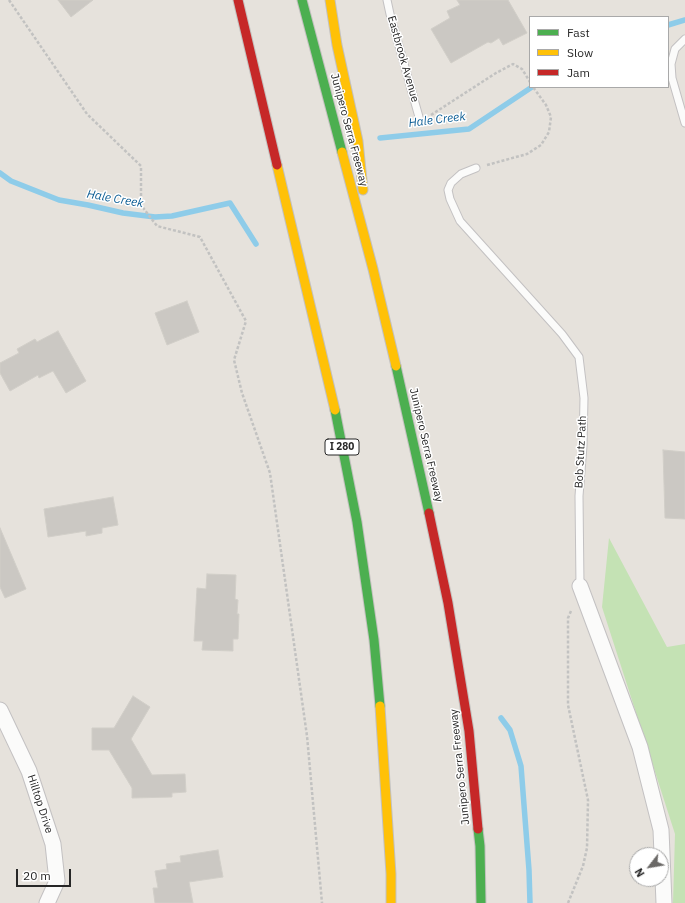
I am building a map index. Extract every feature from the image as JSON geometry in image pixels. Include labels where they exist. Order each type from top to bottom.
[{"type":"highway","name":"I 280","points":[[238,0],[310,297],[335,407],[357,522],[374,640],[384,756],[391,874],[391,903]]},
{"type":"highway","name":"Junipero Serra Freeway","points":[[302,0],[373,269],[424,487],[448,603],[469,731],[480,846],[481,903]]},
{"type":"highway","points":[[330,0],[337,45],[358,141],[373,269]]},
{"type":"street","points":[[580,586],[640,747],[661,830],[664,903]]},
{"type":"street","name":"Hilltop Drive","points":[[0,710],[29,771],[53,844],[57,881],[47,903]]},
{"type":"lane","name":"Eastbrook Avenue","points":[[388,0],[419,117]]},
{"type":"lane","points":[[685,39],[675,49],[671,64],[672,78],[685,123]]},
{"type":"lane","name":"Bob Stutz Path","points":[[476,168],[461,174],[451,183],[448,190],[450,199],[460,221],[562,334],[579,357],[584,398],[583,446],[579,496],[580,586]]},
{"type":"path","points":[[9,0],[87,114],[141,166],[141,205],[157,226],[200,237],[246,321],[234,360],[242,393],[270,473],[307,736],[322,903]]},
{"type":"path","points":[[419,117],[428,116],[513,64],[522,69],[529,80]]},
{"type":"path","points":[[476,168],[527,154],[541,144],[549,132],[551,117],[546,105],[535,88]]},
{"type":"path","points":[[568,903],[583,866],[587,848],[588,800],[568,705],[568,618],[580,586]]},
{"type":"green space","points":[[609,538],[667,647],[685,644],[685,903],[673,903],[675,834],[602,607]]},
{"type":"building","points":[[58,0],[93,0],[71,17]]},
{"type":"building","points":[[457,0],[508,0],[527,33],[503,45],[499,38],[491,43],[488,42],[451,63],[431,29],[450,18],[447,11],[460,5]]},
{"type":"building","points":[[187,301],[199,332],[167,345],[155,313]]},
{"type":"building","points":[[58,331],[86,381],[66,393],[53,371],[39,378],[38,375],[10,391],[0,373],[0,363],[19,353],[17,349],[35,339],[37,342]]},
{"type":"building","points":[[663,450],[685,452],[685,519],[665,518]]},
{"type":"building","points":[[113,497],[118,525],[102,528],[102,533],[86,536],[86,531],[48,537],[44,509]]},
{"type":"building","points":[[0,528],[26,589],[5,598],[0,587]]},
{"type":"building","points":[[207,574],[236,575],[235,599],[238,600],[237,614],[239,614],[238,639],[233,639],[233,651],[202,650],[203,641],[194,641],[197,588],[206,589]]},
{"type":"building","points":[[133,696],[150,707],[131,739],[152,775],[185,774],[186,792],[172,793],[172,797],[132,798],[132,788],[109,750],[92,750],[92,728],[114,728]]},
{"type":"building","points":[[218,850],[223,877],[189,882],[193,903],[155,903],[153,888],[158,888],[155,871],[167,869],[166,864],[181,862],[180,856]]},
{"type":"waterway","name":"Hale Creek","points":[[669,25],[685,20]]},
{"type":"waterway","name":"Hale Creek","points":[[380,138],[469,129],[530,88]]},
{"type":"waterway","name":"Hale Creek","points":[[0,173],[11,181],[59,200],[123,213],[155,217],[172,216],[230,203],[256,244]]},
{"type":"waterway","points":[[501,718],[510,730],[521,766],[530,903]]},
{"type":"traffic: fast","points":[[302,0],[342,152]]},
{"type":"traffic: fast","points":[[396,366],[429,513]]},
{"type":"traffic: fast","points":[[335,410],[357,522],[374,640],[380,706]]},
{"type":"traffic: fast","points":[[478,829],[480,846],[481,903]]},
{"type":"traffic: slow","points":[[330,0],[337,45],[358,141],[363,190]]},
{"type":"traffic: slow","points":[[342,152],[373,269],[396,366]]},
{"type":"traffic: slow","points":[[277,165],[335,410]]},
{"type":"traffic: slow","points":[[380,706],[391,874],[391,903]]},
{"type":"traffic: jam","points":[[238,0],[277,165]]},
{"type":"traffic: jam","points":[[429,513],[448,603],[469,731],[478,829]]}]
